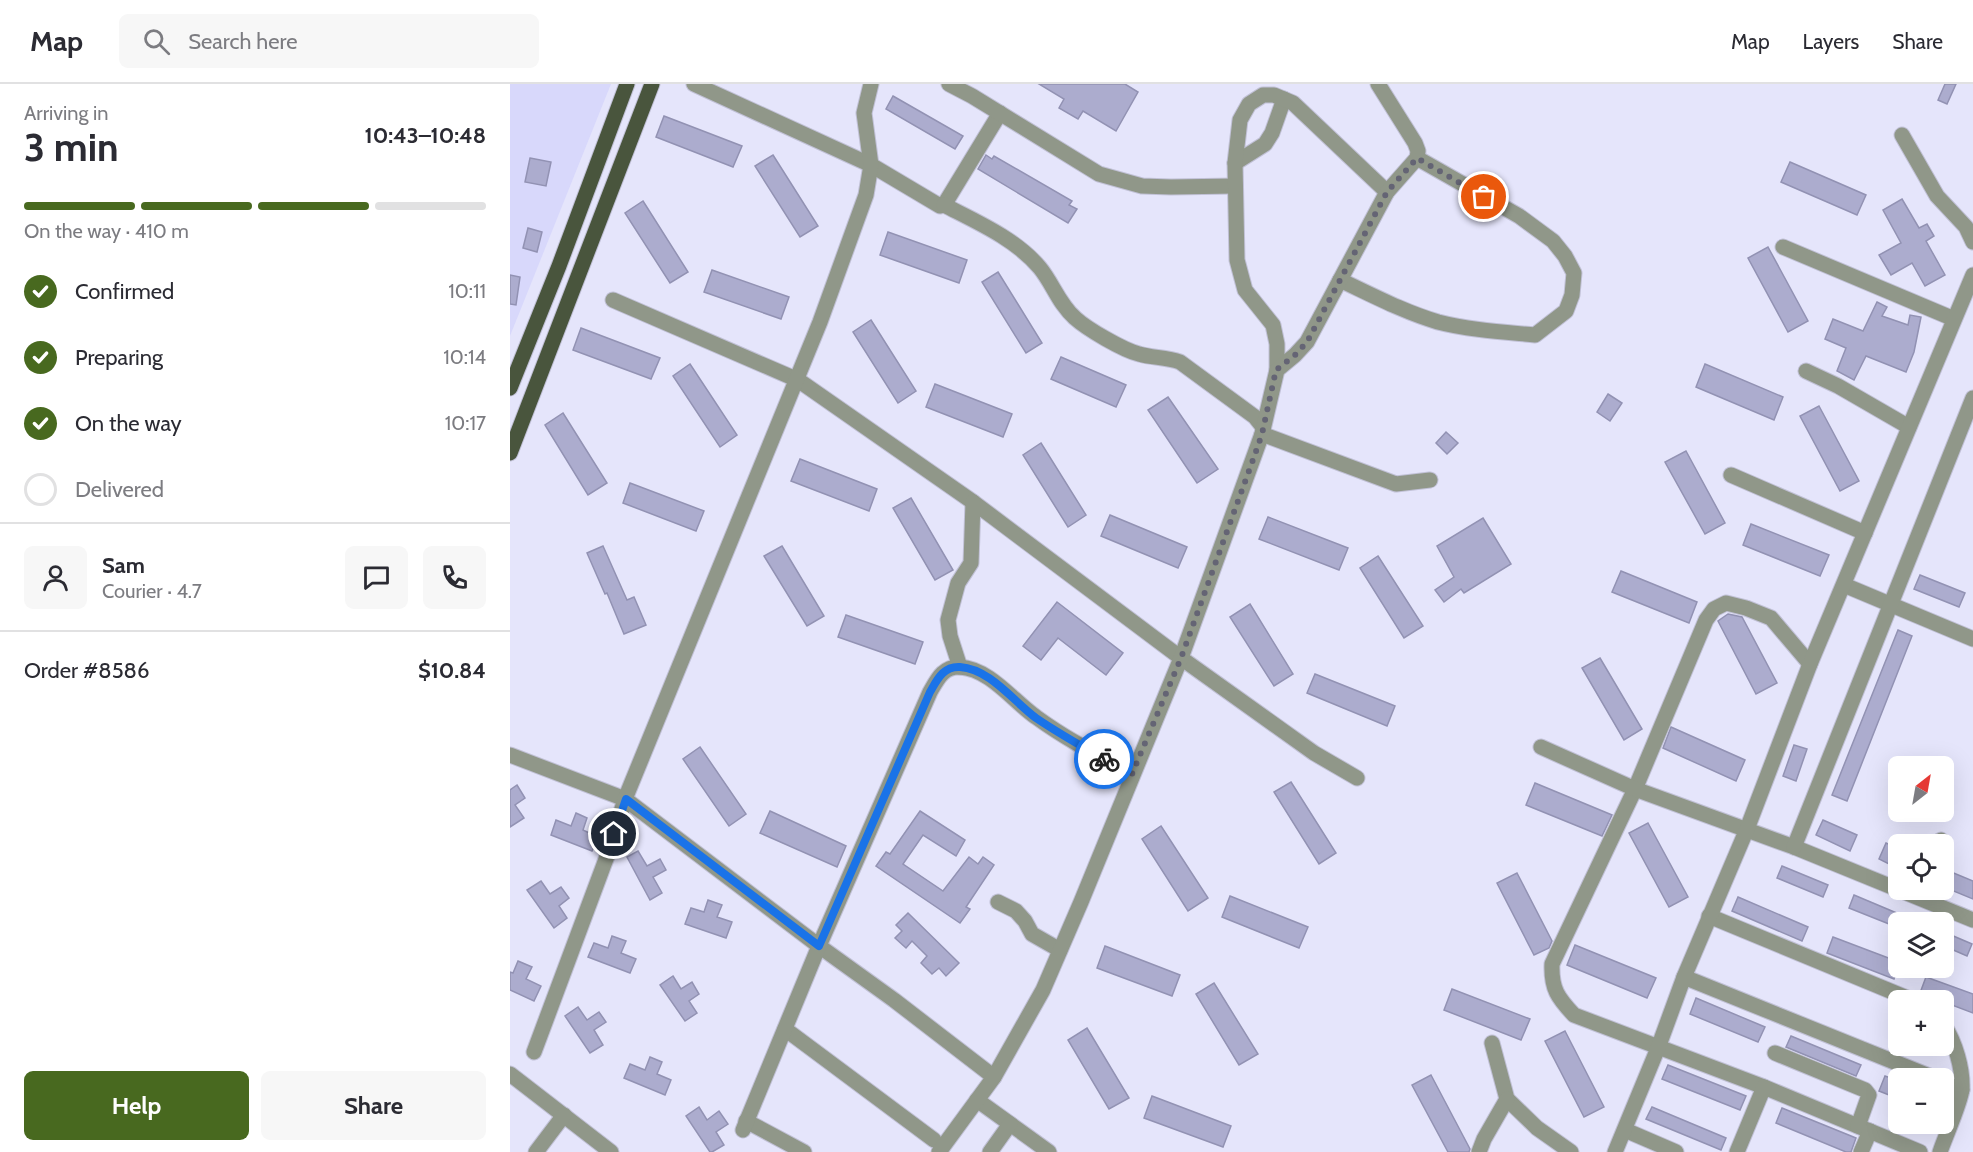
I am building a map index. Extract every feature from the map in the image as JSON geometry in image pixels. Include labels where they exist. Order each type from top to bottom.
[{"type":"main road","points":[[510,388],[627,84]]},
{"type":"main road","points":[[510,453],[652,84]]},
{"type":"street","points":[[694,84],[872,165],[936,205],[944,205],[986,227],[1024,252],[1040,268],[1063,304],[1075,318],[1126,349],[1180,362],[1255,417],[1263,431],[1396,483],[1430,480]]},
{"type":"street","points":[[534,1052],[626,799],[798,380],[866,195],[872,165],[864,113],[871,84]]},
{"type":"street","points":[[949,84],[1099,174],[1142,186],[1235,186]]},
{"type":"street","points":[[1276,370],[1307,342],[1387,192],[1417,158],[1418,151],[1415,143],[1378,84]]},
{"type":"street","points":[[785,1029],[936,1146],[978,1100],[994,1077],[1043,990],[1181,658],[1263,431],[1276,370],[1277,344],[1274,325],[1245,290],[1236,260],[1235,163],[1240,120],[1249,104],[1263,95],[1274,95],[1293,103],[1387,192]]},
{"type":"street","points":[[1235,163],[1265,144],[1272,133],[1284,99]]},
{"type":"street","points":[[944,205],[1000,113]]},
{"type":"street","points":[[1902,135],[1937,196],[1966,227],[1973,242]]},
{"type":"street","points":[[1340,280],[1403,310],[1440,322],[1483,330],[1535,335],[1566,311],[1572,295],[1574,273],[1565,256],[1553,241],[1519,216],[1417,158]]},
{"type":"street","points":[[1783,247],[1954,319]]},
{"type":"street","points":[[1615,1152],[1658,1048],[1684,977],[1747,829],[1810,664],[1973,275]]},
{"type":"street","points":[[614,300],[798,380],[973,502],[1181,658],[1314,753],[1357,778]]},
{"type":"street","points":[[1806,371],[1838,386],[1909,427]]},
{"type":"street","points":[[1794,847],[1973,398]]},
{"type":"street","points":[[1731,475],[1865,533]]},
{"type":"street","points":[[960,667],[950,636],[948,620],[958,583],[971,563],[973,502]]},
{"type":"street","points":[[1844,585],[1973,639]]},
{"type":"street","points":[[1810,664],[1771,618],[1726,603],[1714,609],[1706,620],[1635,789],[1552,964],[1551,980],[1559,1000],[1574,1015],[1764,1087],[1920,1152]]},
{"type":"street","points":[[804,1152],[745,1126],[819,946],[939,676],[948,669],[960,667],[992,680],[1036,717],[1082,747],[1132,774]]},
{"type":"street","points":[[1541,747],[1635,789],[1888,882]]},
{"type":"street","points":[[510,754],[626,799],[994,1077]]},
{"type":"street","points":[[1932,900],[1973,920]]},
{"type":"street","points":[[998,902],[1016,911],[1032,934],[1060,950]]},
{"type":"street","points":[[1709,916],[1888,990]]},
{"type":"street","points":[[1684,977],[1909,1068]]},
{"type":"street","points":[[1492,1042],[1507,1099],[1538,1128],[1571,1152]]},
{"type":"street","points":[[1940,1152],[1962,1090],[1959,1063],[1954,1048]]},
{"type":"street","points":[[1774,1053],[1865,1090],[1869,1095],[1861,1152]]},
{"type":"street","points":[[510,1074],[611,1152]]},
{"type":"street","points":[[1737,1152],[1764,1087]]},
{"type":"street","points":[[1954,1087],[1962,1090]]},
{"type":"street","points":[[1479,1152],[1507,1099]]},
{"type":"street","points":[[978,1100],[1049,1152]]},
{"type":"street","points":[[536,1152],[564,1115]]},
{"type":"street","points":[[990,1152],[1010,1124]]},
{"type":"street","points":[[1625,1130],[1676,1152]]},
{"type":"shaded area","points":[[510,84],[611,84],[510,336]]},
{"type":"building","points":[[1039,84],[1125,84],[1138,92],[1116,131],[1083,111],[1078,119],[1059,108],[1064,99]]},
{"type":"building","points":[[1945,84],[1956,84],[1947,104],[1938,100]]},
{"type":"building","points":[[893,96],[963,136],[955,149],[886,109]]},
{"type":"building","points":[[664,116],[742,146],[733,167],[656,137]]},
{"type":"building","points":[[773,155],[818,226],[800,237],[755,166]]},
{"type":"building","points":[[986,155],[992,159],[994,156],[1072,201],[1069,205],[1077,209],[1068,223],[978,169]]},
{"type":"building","points":[[530,158],[551,162],[546,186],[525,182]]},
{"type":"building","points":[[1790,162],[1866,195],[1857,215],[1781,182]]},
{"type":"building","points":[[1902,199],[1919,228],[1927,224],[1934,236],[1926,241],[1945,275],[1925,286],[1912,263],[1891,275],[1879,255],[1901,243],[1883,210]]},
{"type":"building","points":[[643,201],[688,272],[670,283],[625,213]]},
{"type":"building","points":[[528,228],[542,232],[537,252],[523,248]]},
{"type":"building","points":[[888,232],[967,260],[959,283],[880,255]]},
{"type":"building","points":[[1768,247],[1808,321],[1788,332],[1748,258]]},
{"type":"building","points":[[712,270],[789,297],[781,319],[704,292]]},
{"type":"building","points":[[998,272],[1042,343],[1026,353],[982,282]]},
{"type":"building","points":[[510,275],[520,277],[516,305],[510,304]]},
{"type":"building","points":[[1877,302],[1887,307],[1882,316],[1908,325],[1910,315],[1921,317],[1914,352],[1906,372],[1866,356],[1854,380],[1837,371],[1846,348],[1825,339],[1833,319],[1863,331]]},
{"type":"building","points":[[871,320],[916,391],[898,403],[853,332]]},
{"type":"building","points":[[581,328],[660,358],[651,379],[573,350]]},
{"type":"building","points":[[1061,357],[1126,385],[1116,407],[1051,379]]},
{"type":"building","points":[[690,364],[737,435],[720,447],[673,376]]},
{"type":"building","points":[[1705,364],[1783,397],[1774,420],[1696,387]]},
{"type":"building","points":[[935,384],[1012,414],[1003,437],[926,407]]},
{"type":"building","points":[[1608,394],[1622,403],[1610,421],[1597,412]]},
{"type":"building","points":[[1168,397],[1218,469],[1197,483],[1148,410]]},
{"type":"building","points":[[1819,406],[1859,481],[1840,491],[1800,416]]},
{"type":"building","points":[[563,413],[607,483],[588,495],[545,425]]},
{"type":"building","points":[[1446,432],[1458,443],[1447,454],[1436,443]]},
{"type":"building","points":[[1041,443],[1086,515],[1068,527],[1023,455]]},
{"type":"building","points":[[1686,451],[1725,523],[1705,534],[1665,462]]},
{"type":"building","points":[[800,459],[877,489],[869,511],[791,481]]},
{"type":"building","points":[[630,483],[704,511],[696,531],[623,503]]},
{"type":"building","points":[[911,498],[953,570],[935,580],[893,508]]},
{"type":"building","points":[[1110,515],[1187,547],[1178,568],[1101,536]]},
{"type":"building","points":[[1268,517],[1348,548],[1339,570],[1259,539]]},
{"type":"building","points":[[1483,518],[1511,564],[1464,593],[1461,589],[1444,602],[1435,590],[1454,577],[1437,546]]},
{"type":"building","points":[[1751,524],[1829,555],[1820,576],[1743,545]]},
{"type":"building","points":[[603,546],[627,600],[634,597],[646,625],[624,634],[587,553]]},
{"type":"building","points":[[782,546],[824,616],[807,626],[764,556]]},
{"type":"building","points":[[1378,556],[1423,626],[1404,638],[1360,568]]},
{"type":"building","points":[[1621,571],[1697,602],[1689,623],[1612,592]]},
{"type":"building","points":[[1920,575],[1965,593],[1959,607],[1914,589]]},
{"type":"building","points":[[1057,602],[1123,653],[1106,675],[1058,638],[1041,660],[1023,646]]},
{"type":"building","points":[[1250,604],[1293,674],[1274,686],[1230,617]]},
{"type":"building","points":[[1728,614],[1742,617],[1777,683],[1756,694],[1718,621]]},
{"type":"building","points":[[846,615],[923,642],[915,664],[838,637]]},
{"type":"building","points":[[1898,630],[1912,636],[1847,801],[1832,795]]},
{"type":"building","points":[[1600,658],[1642,729],[1624,740],[1582,668]]},
{"type":"building","points":[[1315,674],[1395,706],[1387,726],[1307,693]]},
{"type":"building","points":[[1671,727],[1745,760],[1736,781],[1663,748]]},
{"type":"building","points":[[1794,745],[1807,749],[1796,781],[1783,776]]},
{"type":"building","points":[[700,747],[746,814],[729,826],[683,759]]},
{"type":"building","points":[[1291,782],[1336,853],[1319,864],[1274,792]]},
{"type":"building","points":[[1535,783],[1612,815],[1602,836],[1526,805]]},
{"type":"building","points":[[517,785],[525,798],[515,805],[524,818],[510,827],[510,790]]},
{"type":"building","points":[[770,811],[846,846],[837,867],[760,833]]},
{"type":"building","points":[[920,811],[965,840],[956,856],[923,835],[903,864],[943,891],[969,857],[978,864],[983,857],[994,865],[966,907],[970,909],[960,923],[876,866],[886,852],[890,854]]},
{"type":"building","points":[[576,813],[587,818],[583,830],[598,837],[592,851],[551,835],[556,820],[571,826]]},
{"type":"building","points":[[1823,820],[1857,835],[1850,851],[1816,835]]},
{"type":"building","points":[[1648,823],[1688,897],[1669,907],[1629,833]]},
{"type":"building","points":[[1161,826],[1208,898],[1188,911],[1142,839]]},
{"type":"building","points":[[1886,843],[1888,844],[1888,864],[1879,859]]},
{"type":"building","points":[[638,851],[647,866],[660,859],[666,870],[653,877],[662,893],[650,900],[627,857]]},
{"type":"building","points":[[1782,866],[1828,885],[1823,897],[1777,878]]},
{"type":"building","points":[[1517,873],[1552,941],[1549,948],[1534,955],[1497,883]]},
{"type":"building","points":[[1954,873],[1973,881],[1973,899],[1954,891]]},
{"type":"building","points":[[541,881],[550,894],[561,887],[569,898],[559,906],[567,918],[554,928],[527,890]]},
{"type":"building","points":[[1854,895],[1894,912],[1888,912],[1888,924],[1849,908]]},
{"type":"building","points":[[1230,896],[1308,927],[1299,948],[1222,917]]},
{"type":"building","points":[[1738,897],[1808,927],[1802,941],[1732,911]]},
{"type":"building","points":[[708,900],[722,905],[717,917],[732,922],[726,938],[685,924],[691,908],[704,912]]},
{"type":"building","points":[[908,913],[959,963],[946,976],[939,968],[932,974],[921,963],[927,956],[912,941],[906,948],[895,938],[902,931],[896,925]]},
{"type":"building","points":[[612,936],[626,941],[621,953],[636,959],[630,973],[588,957],[594,943],[608,948]]},
{"type":"building","points":[[1954,936],[1972,944],[1967,956],[1954,950]]},
{"type":"building","points":[[1833,937],[1888,958],[1888,977],[1827,953]]},
{"type":"building","points":[[1575,945],[1656,978],[1647,998],[1567,965]]},
{"type":"building","points":[[1105,946],[1180,975],[1172,996],[1097,968]]},
{"type":"building","points":[[518,961],[532,967],[526,979],[541,986],[534,1001],[510,990],[510,972],[513,973]]},
{"type":"building","points":[[673,976],[681,989],[692,982],[699,994],[689,1001],[697,1013],[685,1021],[660,985]]},
{"type":"building","points":[[1926,978],[1929,978],[1973,994],[1973,1013],[1954,1006],[1954,990],[1921,990]]},
{"type":"building","points":[[1214,983],[1258,1054],[1239,1065],[1196,994]]},
{"type":"building","points":[[1452,989],[1530,1019],[1521,1040],[1444,1010]]},
{"type":"building","points":[[1696,998],[1765,1027],[1758,1042],[1690,1014]]},
{"type":"building","points":[[578,1007],[587,1020],[599,1012],[606,1022],[594,1030],[603,1045],[590,1053],[565,1016]]},
{"type":"building","points":[[1087,1028],[1129,1098],[1109,1109],[1068,1040]]},
{"type":"building","points":[[1565,1031],[1604,1107],[1584,1117],[1545,1041]]},
{"type":"building","points":[[1791,1036],[1861,1065],[1856,1076],[1786,1047]]},
{"type":"building","points":[[650,1057],[662,1062],[657,1074],[671,1080],[665,1095],[624,1078],[630,1064],[645,1070]]},
{"type":"building","points":[[1668,1065],[1746,1096],[1740,1110],[1662,1079]]},
{"type":"building","points":[[1431,1075],[1470,1149],[1469,1152],[1448,1152],[1412,1085]]},
{"type":"building","points":[[1885,1076],[1888,1077],[1888,1095],[1879,1091]]},
{"type":"building","points":[[1152,1096],[1231,1126],[1223,1147],[1144,1118]]},
{"type":"building","points":[[699,1107],[707,1120],[719,1111],[728,1124],[716,1132],[724,1145],[712,1152],[686,1116]]},
{"type":"building","points":[[1652,1107],[1726,1138],[1721,1150],[1646,1119]]},
{"type":"building","points":[[1782,1108],[1856,1138],[1851,1152],[1846,1152],[1776,1123]]},
{"type":"way so far","points":[[1104,759],[1132,774],[1181,658],[1254,457],[1262,434],[1276,370],[1307,342],[1387,192],[1417,158],[1484,197]]},
{"type":"route","points":[[614,834],[626,799],[819,946],[930,692],[939,676],[948,669],[960,667],[992,680],[1036,717],[1104,759]]}]
